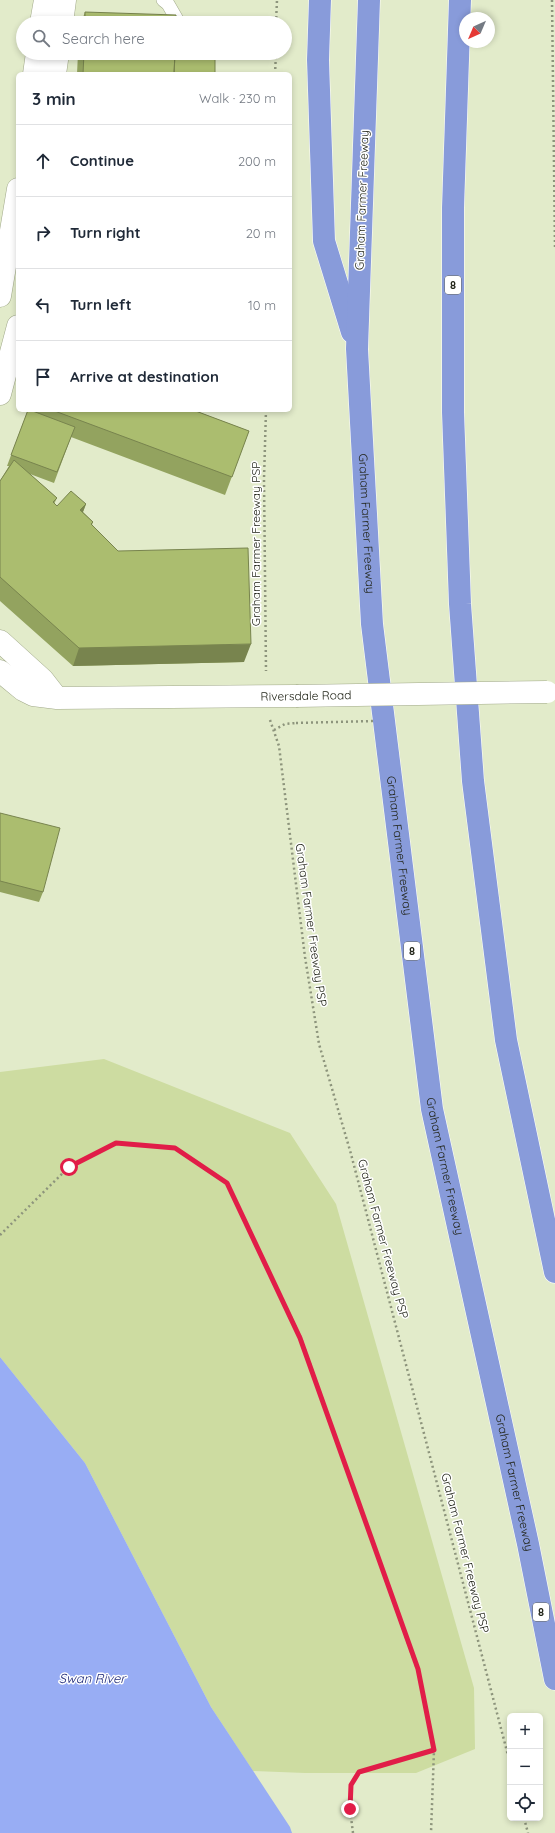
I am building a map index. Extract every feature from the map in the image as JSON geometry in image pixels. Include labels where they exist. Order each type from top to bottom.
[{"type":"highway","points":[[320,0],[318,60],[324,241],[357,349]]},
{"type":"highway","name":"Graham Farmer Freeway","points":[[369,0],[357,349],[372,624],[432,1109],[528,1544],[555,1679]]},
{"type":"highway","name":"8","points":[[462,6],[454,208],[453,412],[460,604],[472,773],[506,1040],[555,1272]]},
{"type":"street","points":[[42,16],[45,0]]},
{"type":"street","points":[[63,16],[65,0]]},
{"type":"street","points":[[34,72],[36,60]]},
{"type":"street","points":[[55,72],[57,60]]},
{"type":"street","points":[[0,296],[8,275],[16,206]]},
{"type":"street","points":[[0,394],[16,334]]},
{"type":"street","points":[[0,641],[43,680],[57,698]]},
{"type":"street","name":"Riversdale Road","points":[[0,671],[23,690],[33,695],[57,698],[551,692]]},
{"type":"lane","points":[[164,0],[175,16]]},
{"type":"path","points":[[276,16],[277,0]]},
{"type":"path","points":[[552,0],[555,247]]},
{"type":"path","points":[[275,72],[276,60]]},
{"type":"path","name":"Graham Farmer Freeway PSP","points":[[266,412],[264,479],[266,672]]},
{"type":"path","name":"Graham Farmer Freeway PSP","points":[[270,715],[279,746],[305,957],[319,1044],[395,1322],[507,1751]]},
{"type":"path","points":[[274,730],[285,724],[296,723]]},
{"type":"path","points":[[0,1235],[69,1167],[116,1143],[175,1148],[227,1183],[300,1338],[418,1669],[434,1750],[431,1833]]},
{"type":"path","points":[[353,1833],[350,1809],[351,1785],[359,1772],[434,1750]]},
{"type":"path","points":[[525,1821],[528,1833]]},
{"type":"green space","points":[[104,1059],[290,1133],[336,1204],[474,1688],[475,1749],[416,1773],[305,1773],[253,1771],[211,1707],[85,1463],[0,1357],[0,1072]]},
{"type":"water","name":"Swan River","points":[[0,1357],[85,1463],[211,1707],[290,1827],[292,1833],[0,1833]]},
{"type":"building","points":[[85,12],[176,15],[176,16],[85,16]]},
{"type":"building","points":[[84,60],[175,60],[174,72],[83,72]]},
{"type":"building","points":[[175,60],[215,60],[215,72],[174,72]]},
{"type":"building","points":[[27,412],[35,412],[75,427],[57,472],[11,455]]},
{"type":"building","points":[[57,412],[198,412],[249,431],[232,477]]},
{"type":"building","points":[[14,460],[57,498],[53,502],[57,506],[71,491],[86,504],[80,510],[93,522],[91,524],[118,551],[248,548],[251,644],[79,648],[0,577],[0,481]]},
{"type":"building","points":[[0,813],[60,828],[43,892],[0,881]]},
{"type":"route","points":[[69,1167],[116,1143],[175,1148],[227,1183],[300,1338],[418,1669],[434,1750],[359,1772],[351,1785],[350,1809]]}]
